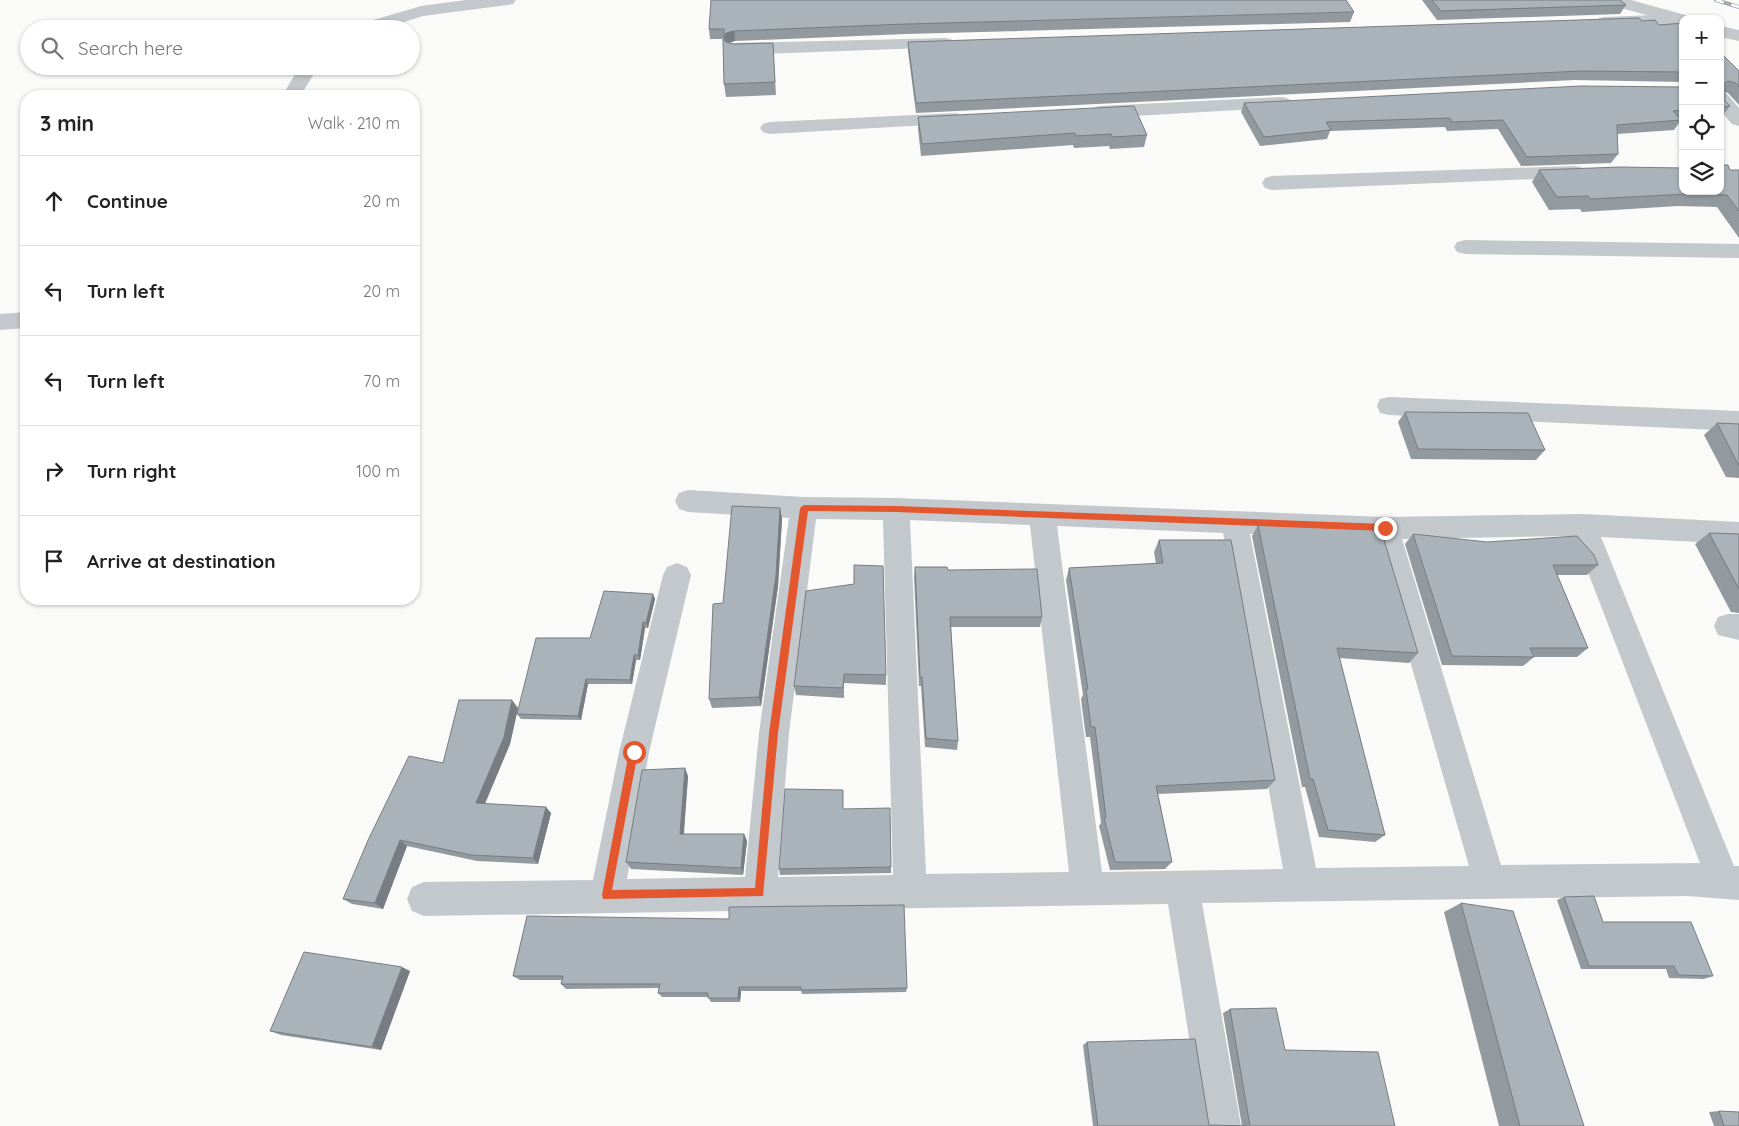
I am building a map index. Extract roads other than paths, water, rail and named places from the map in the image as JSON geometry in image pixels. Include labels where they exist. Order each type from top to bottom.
[{"type":"street","points":[[392,20],[421,11],[507,0]]},
{"type":"street","points":[[1612,0],[1679,19]]},
{"type":"street","points":[[1591,22],[1679,20]]},
{"type":"street","points":[[1724,32],[1739,36]]},
{"type":"street","points":[[735,49],[962,42]]},
{"type":"street","points":[[296,90],[305,75]]},
{"type":"street","points":[[1724,89],[1739,89]]},
{"type":"street","points":[[1078,113],[1296,102]]},
{"type":"street","points":[[1724,103],[1739,120]]},
{"type":"street","points":[[770,128],[969,118]]},
{"type":"street","points":[[1272,183],[1592,171]]},
{"type":"street","points":[[1464,247],[1739,252]]},
{"type":"street","points":[[0,322],[20,320]]},
{"type":"street","points":[[1389,406],[1739,421]]},
{"type":"street","points":[[688,501],[804,508],[896,509],[1385,528],[1583,525],[1739,532]]},
{"type":"street","points":[[760,893],[774,733],[804,508]]},
{"type":"street","points":[[896,509],[910,891]]},
{"type":"street","points":[[1042,515],[1087,888]]},
{"type":"street","points":[[1234,522],[1302,885]]},
{"type":"street","points":[[424,899],[1687,879],[1731,882],[1583,525]]},
{"type":"street","points":[[1385,528],[1490,882]]},
{"type":"street","points":[[607,895],[634,752],[677,575]]},
{"type":"street","points":[[1182,886],[1222,1126]]},
{"type":"railway","points":[[1716,0],[1739,7]]}]
